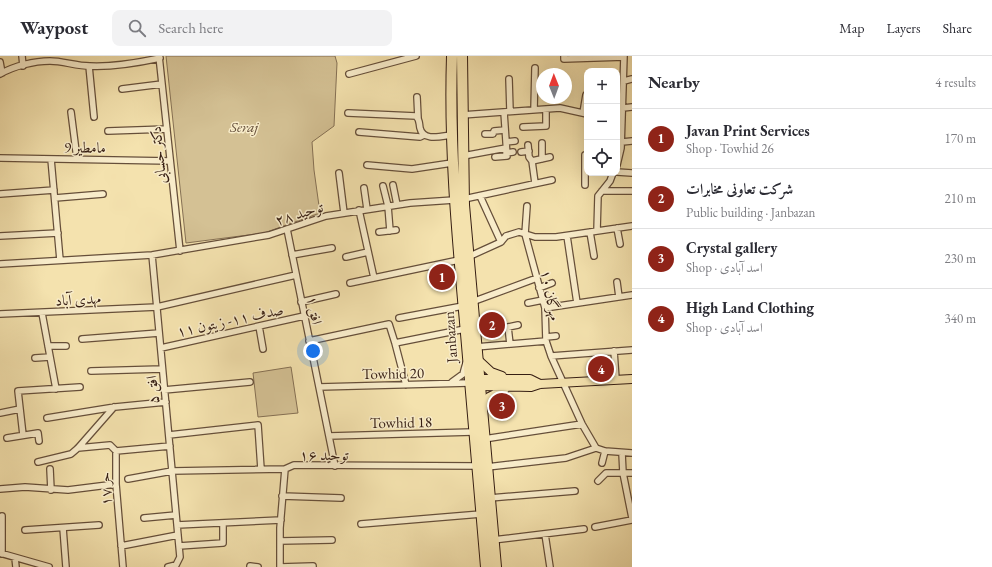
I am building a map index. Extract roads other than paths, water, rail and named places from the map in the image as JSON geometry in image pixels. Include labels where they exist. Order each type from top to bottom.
[{"type":"highway","name":"Janbazan","points":[[452,56],[452,164],[459,199],[468,304],[476,347],[472,360],[469,383],[474,432],[490,498],[496,567]]},
{"type":"highway","name":"Janbazan","points":[[459,199],[463,156],[467,136],[462,115],[462,56]]},
{"type":"highway","name":"Janbazan","points":[[468,304],[465,329],[479,383],[484,439],[481,514],[486,567]]},
{"type":"main road","points":[[472,360],[510,383]]},
{"type":"main road","points":[[469,383],[510,383],[531,387],[540,384],[563,382],[632,379]]},
{"type":"main road","points":[[481,410],[489,397],[510,383]]},
{"type":"street","points":[[22,56],[23,66]]},
{"type":"street","points":[[349,74],[416,56]]},
{"type":"street","points":[[564,56],[564,59],[624,56],[623,108],[620,116],[622,142],[620,150]]},
{"type":"street","points":[[0,62],[1,74],[23,66],[50,59],[89,66],[139,62],[159,57]]},
{"type":"street","name":"دکتر حسابی","points":[[159,57],[180,251]]},
{"type":"street","points":[[89,66],[94,117]]},
{"type":"street","points":[[534,110],[535,68]]},
{"type":"street","points":[[495,157],[507,156],[505,130],[509,79]]},
{"type":"street","points":[[624,81],[632,79]]},
{"type":"street","points":[[122,89],[162,84]]},
{"type":"street","points":[[417,97],[420,130],[424,135],[430,137],[452,135]]},
{"type":"street","points":[[623,108],[632,107]]},
{"type":"street","points":[[462,115],[560,108],[584,113]]},
{"type":"street","points":[[523,127],[546,126],[546,109]]},
{"type":"street","points":[[72,112],[77,159]]},
{"type":"street","points":[[348,113],[410,116],[418,118]]},
{"type":"street","points":[[108,131],[167,129]]},
{"type":"street","points":[[485,134],[493,134],[494,131],[505,130]]},
{"type":"street","points":[[359,132],[420,137],[424,135]]},
{"type":"street","points":[[463,156],[506,147],[515,141]]},
{"type":"street","points":[[622,142],[632,141]]},
{"type":"street","points":[[542,143],[542,159]]},
{"type":"street","points":[[506,147],[513,152]]},
{"type":"street","points":[[521,152],[529,148],[535,183]]},
{"type":"street","points":[[532,161],[550,157]]},
{"type":"street","name":"مامطیر 9","points":[[0,158],[170,161]]},
{"type":"street","points":[[51,159],[60,260]]},
{"type":"street","points":[[367,165],[412,169],[452,164]]},
{"type":"street","points":[[620,172],[632,173]]},
{"type":"street","points":[[339,173],[344,213]]},
{"type":"street","points":[[585,176],[585,185]]},
{"type":"street","points":[[597,231],[598,196],[611,176]]},
{"type":"street","name":"توحید ۲۸","points":[[0,264],[45,263],[60,260],[152,255],[180,251],[246,240],[287,229],[326,216],[388,206],[480,196],[552,180]]},
{"type":"street","points":[[393,184],[397,205]]},
{"type":"street","points":[[384,186],[388,206],[390,231]]},
{"type":"street","points":[[364,188],[367,209]]},
{"type":"street","points":[[0,194],[54,190]]},
{"type":"street","points":[[602,191],[632,191]]},
{"type":"street","points":[[55,198],[103,194]]},
{"type":"street","points":[[480,196],[501,242]]},
{"type":"street","name":"مهرگان ۱۰","points":[[527,206],[525,234],[545,308],[546,339],[551,356],[582,424],[596,448]]},
{"type":"street","points":[[359,210],[374,278]]},
{"type":"street","points":[[350,283],[464,258],[501,242],[506,236],[519,232],[535,237],[567,236],[632,226]]},
{"type":"street","points":[[617,228],[620,244]]},
{"type":"street","name":"افق ۱","points":[[287,229],[335,466]]},
{"type":"street","points":[[380,232],[396,230]]},
{"type":"street","points":[[590,232],[594,256]]},
{"type":"street","points":[[0,236],[58,233]]},
{"type":"street","points":[[567,236],[577,303]]},
{"type":"street","points":[[292,255],[332,248]]},
{"type":"street","points":[[346,257],[368,252]]},
{"type":"street","points":[[152,255],[157,307]]},
{"type":"street","name":"مهدی آباد","points":[[0,314],[157,307],[296,275]]},
{"type":"street","points":[[399,318],[468,304],[537,278]]},
{"type":"street","points":[[617,282],[619,296]]},
{"type":"street","points":[[539,288],[552,283]]},
{"type":"street","points":[[301,302],[336,294]]},
{"type":"street","points":[[545,308],[632,295]]},
{"type":"street","points":[[528,303],[542,300]]},
{"type":"street","name":"افق ۵","points":[[157,307],[179,546],[179,562]]},
{"type":"street","points":[[42,313],[56,389]]},
{"type":"street","name":"صدف ۱۱- زیتون ۱۱","points":[[160,348],[304,316]]},
{"type":"street","points":[[309,341],[389,324],[406,385]]},
{"type":"street","points":[[510,344],[508,327],[518,325]]},
{"type":"street","points":[[259,326],[263,348]]},
{"type":"street","points":[[395,344],[465,329]]},
{"type":"street","points":[[82,339],[159,333]]},
{"type":"street","points":[[476,347],[510,344],[546,339],[556,336]]},
{"type":"street","points":[[48,346],[66,346]]},
{"type":"street","points":[[551,356],[632,350]]},
{"type":"street","points":[[614,351],[616,379]]},
{"type":"street","points":[[35,358],[50,357]]},
{"type":"street","points":[[447,384],[457,380],[472,360]]},
{"type":"street","points":[[90,371],[162,369]]},
{"type":"street","points":[[164,390],[250,382]]},
{"type":"street","name":"Towhid 20","points":[[318,387],[469,383]]},
{"type":"street","points":[[23,436],[18,391],[80,387]]},
{"type":"street","points":[[47,418],[115,407],[166,402]]},
{"type":"street","points":[[38,462],[70,454],[78,448],[115,407]]},
{"type":"street","points":[[0,413],[20,409]]},
{"type":"street","points":[[484,439],[582,424]]},
{"type":"street","points":[[169,435],[258,425],[261,470]]},
{"type":"street","name":"Towhid 18","points":[[329,436],[474,432]]},
{"type":"street","points":[[7,438],[38,433],[39,441]]},
{"type":"street","name":"حر ۱۷","points":[[78,448],[110,445],[116,452],[116,484],[123,567]]},
{"type":"street","points":[[116,452],[170,446]]},
{"type":"street","points":[[596,448],[605,451],[632,454]]},
{"type":"street","name":"توحید ۱۶","points":[[128,479],[172,471],[285,469],[294,465],[482,466],[566,458],[596,448]]},
{"type":"street","points":[[602,464],[605,451]]},
{"type":"street","points":[[595,527],[632,519],[623,473],[622,453]]},
{"type":"street","points":[[285,469],[282,496],[280,567],[313,566]]},
{"type":"street","points":[[50,470],[50,490]]},
{"type":"street","points":[[598,481],[606,473],[632,473]]},
{"type":"street","points":[[0,489],[25,487],[50,490],[68,490],[116,484]]},
{"type":"street","points":[[490,498],[576,491]]},
{"type":"street","points":[[282,496],[341,498]]},
{"type":"street","points":[[361,524],[481,514]]},
{"type":"street","points":[[144,518],[176,515]]},
{"type":"street","points":[[2,516],[1,554],[49,567]]},
{"type":"street","points":[[177,525],[281,520]]},
{"type":"street","points":[[179,546],[223,543],[223,523]]},
{"type":"street","points":[[25,530],[99,525]]},
{"type":"street","points":[[63,528],[66,567]]},
{"type":"street","points":[[493,540],[584,529]]},
{"type":"street","points":[[545,534],[550,567]]},
{"type":"street","points":[[121,546],[178,535]]},
{"type":"street","points":[[280,541],[332,540]]},
{"type":"street","points":[[15,558],[16,567]]},
{"type":"street","points":[[168,567],[176,565],[179,562]]},
{"type":"street","points":[[250,566],[258,567]]},
{"type":"place","name":"Javan Print Services","points":[[442,277]]},
{"type":"place","name":"شرکت تعاونی مخابرات","points":[[492,325]]},
{"type":"place","name":"High Land Clothing","points":[[601,369]]},
{"type":"place","name":"Crystal gallery","points":[[502,406]]},
{"type":"park label","name":"Seraj","points":[[244,126]]}]
